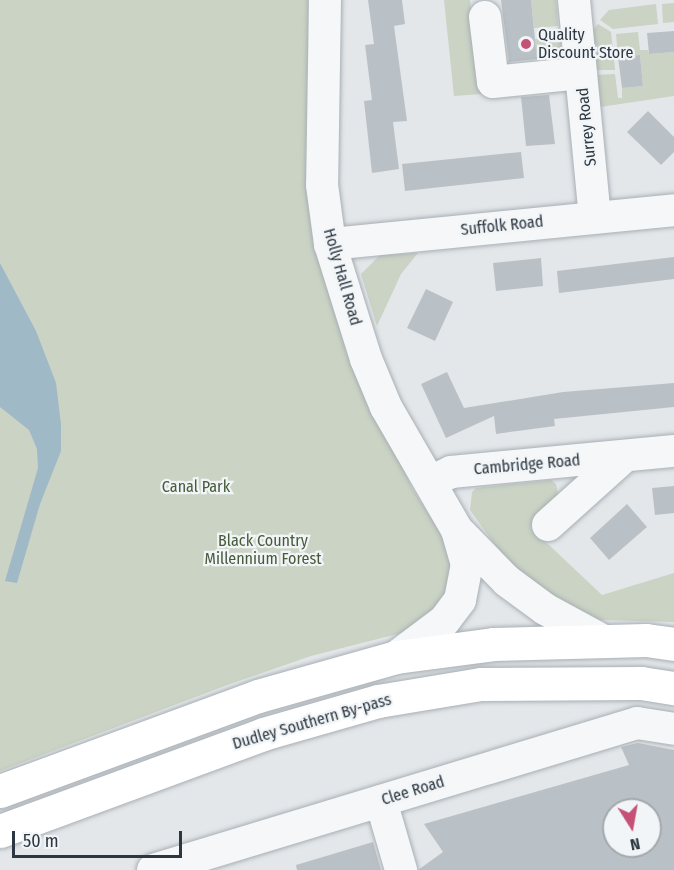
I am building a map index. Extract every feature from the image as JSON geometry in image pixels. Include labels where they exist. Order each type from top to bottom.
[{"type":"highway","points":[[0,791],[258,696],[396,657],[493,644],[604,641],[674,644]]},
{"type":"highway","name":"Dudley Southern By-pass","points":[[0,831],[263,734],[378,701],[482,684],[642,683],[674,688]]},
{"type":"street","name":"Holly Hall Road","points":[[325,0],[322,185],[330,244],[382,398],[457,530],[467,564],[460,600],[444,621],[396,657]]},
{"type":"street","name":"Surrey Road","points":[[577,0],[581,74],[595,217]]},
{"type":"street","points":[[485,17],[493,82],[581,74]]},
{"type":"street","name":"Suffolk Road","points":[[330,244],[674,210]]},
{"type":"street","name":"Cambridge Road","points":[[430,482],[451,472],[674,451]]},
{"type":"street","name":"Cambridge Road","points":[[548,525],[625,456]]},
{"type":"street","name":"Holly Hall Road","points":[[457,530],[507,581],[545,609],[604,641]]},
{"type":"street","name":"Clee Road","points":[[153,870],[217,861],[381,801],[637,723],[674,729]]},
{"type":"street","points":[[381,801],[401,870]]},
{"type":"green space","name":"Canal Park","points":[[0,0],[308,0],[308,162],[367,386],[412,488],[451,549],[452,585],[439,608],[405,632],[311,656],[230,684],[0,771]]},
{"type":"green space","points":[[444,0],[470,0],[481,94],[454,96]]},
{"type":"green space","points":[[531,0],[556,0],[558,26],[534,28]]},
{"type":"green space","points":[[674,3],[674,22],[663,23],[662,4]]},
{"type":"green space","points":[[656,4],[658,24],[613,29],[600,20],[609,10]]},
{"type":"green space","points":[[598,24],[611,32],[615,70],[595,70],[592,31]]},
{"type":"green space","points":[[638,32],[640,50],[648,50],[649,54],[674,52],[674,96],[600,107],[596,75],[615,74],[618,98],[622,98],[622,88],[643,86],[640,55],[618,57],[616,34]]},
{"type":"green space","points":[[560,36],[563,67],[538,70],[535,39]]},
{"type":"green space","points":[[418,253],[401,274],[377,326],[361,274],[380,255]]},
{"type":"green space","points":[[551,480],[556,484],[559,499],[531,528],[602,595],[674,573],[674,622],[600,620],[577,613],[551,599],[503,556],[470,510],[472,492],[476,488]]},
{"type":"water","points":[[0,263],[36,331],[56,383],[61,424],[61,451],[40,504],[17,583],[5,581],[38,468],[37,449],[29,430],[0,407]]},
{"type":"building","points":[[368,0],[402,0],[405,24],[394,26],[407,121],[393,122],[399,169],[372,173],[364,101],[372,100],[365,45],[374,44]]},
{"type":"building","points":[[501,0],[531,0],[537,59],[509,62]]},
{"type":"building","points":[[674,31],[674,52],[649,54],[647,33]]},
{"type":"building","points":[[640,55],[643,86],[622,88],[618,57]]},
{"type":"building","points":[[549,95],[555,144],[526,146],[521,97]]},
{"type":"building","points":[[648,111],[674,137],[674,152],[661,165],[627,132]]},
{"type":"building","points":[[521,152],[524,178],[405,191],[402,164]]},
{"type":"building","points":[[674,257],[674,279],[559,293],[557,271]]},
{"type":"building","points":[[541,258],[543,286],[496,291],[493,263]]},
{"type":"building","points":[[426,289],[453,302],[435,341],[407,328]]},
{"type":"building","points":[[447,372],[464,408],[563,392],[674,383],[674,407],[554,419],[555,426],[496,434],[494,416],[446,438],[421,384]]},
{"type":"building","points":[[674,486],[674,513],[655,515],[652,488]]},
{"type":"building","points":[[627,504],[647,527],[609,560],[590,538]]},
{"type":"building","points":[[638,743],[674,750],[674,870],[418,870],[443,852],[424,824],[629,765],[621,747]]},
{"type":"building","points":[[373,842],[381,870],[297,870],[296,865]]},
{"type":"place","name":"Quality Discount Store","points":[[526,44]]},
{"type":"park label","name":"Black Country Millennium Forest","points":[[263,550]]}]
